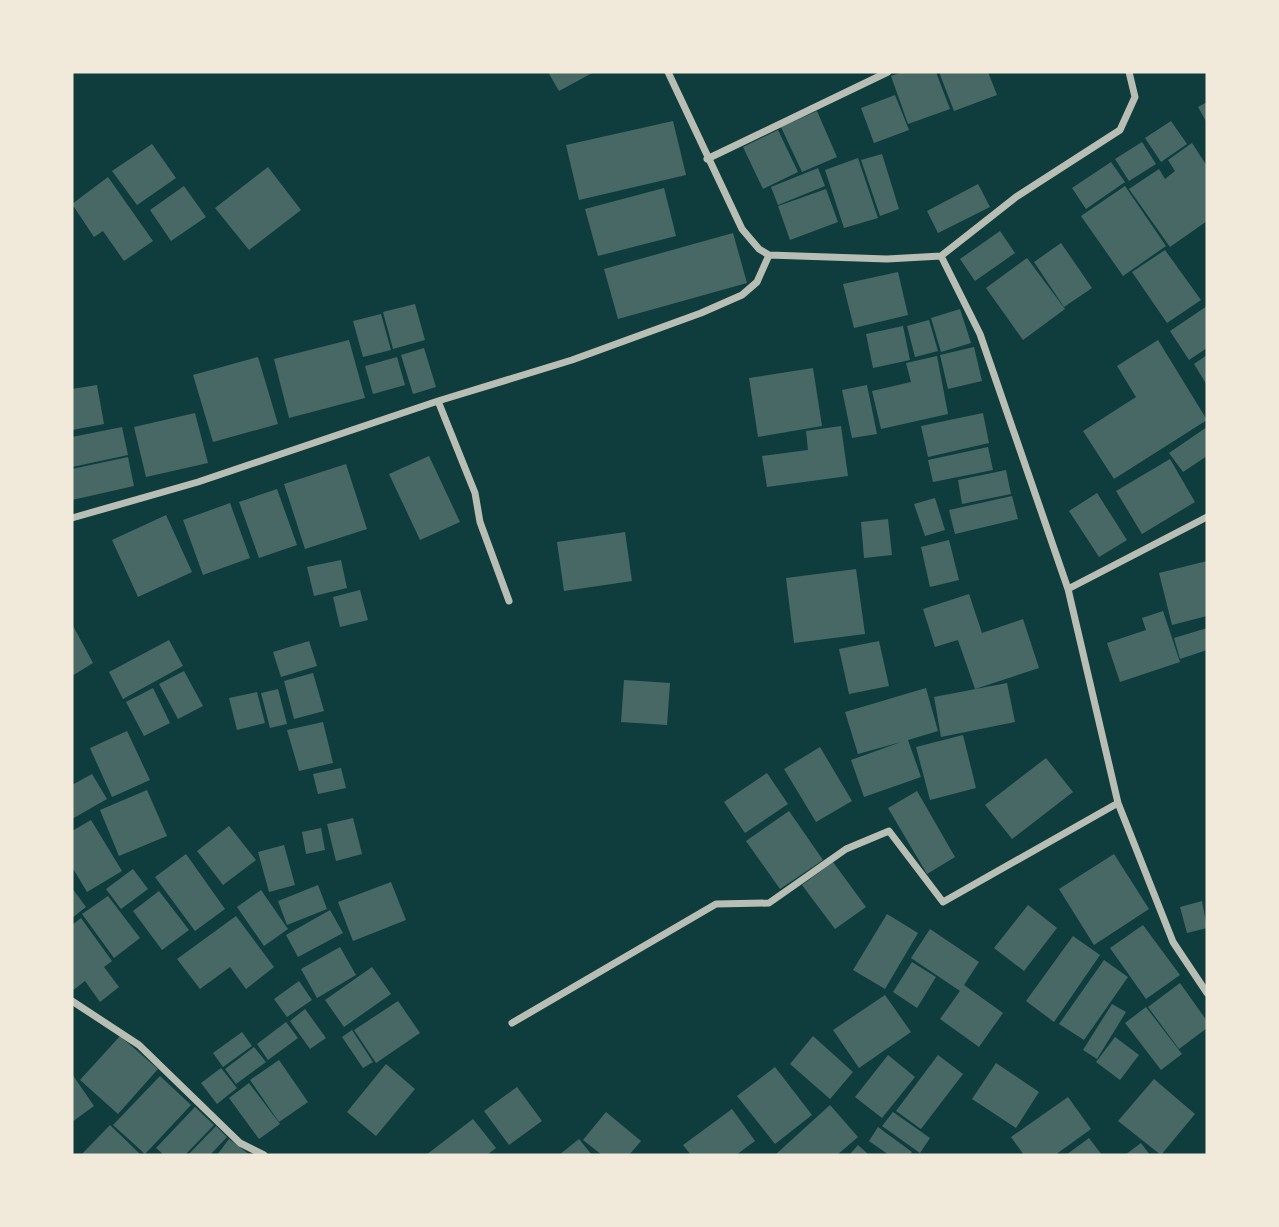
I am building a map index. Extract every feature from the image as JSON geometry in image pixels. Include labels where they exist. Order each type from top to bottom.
[{"type":"street","points":[[668,72],[742,229],[760,249],[769,255],[887,259],[941,256],[1016,197],[1121,130],[1135,97],[1129,72]]},
{"type":"street","points":[[707,159],[888,72]]},
{"type":"street","points":[[72,518],[198,482],[572,359],[742,295],[757,282],[769,255]]},
{"type":"street","points":[[941,256],[980,334],[1068,589],[1118,803],[1173,942],[1207,993]]},
{"type":"street","points":[[438,401],[475,493],[480,522],[509,601]]},
{"type":"street","points":[[1068,589],[1207,517]]},
{"type":"street","points":[[512,1023],[716,904],[769,904],[846,849],[889,831],[943,902],[1118,803]]},
{"type":"street","points":[[72,1001],[139,1045],[240,1143],[264,1155]]},
{"type":"building","points":[[548,72],[594,72],[559,91]]},
{"type":"building","points":[[903,72],[936,72],[950,109],[908,124],[891,76]]},
{"type":"building","points":[[939,72],[988,72],[997,95],[954,111]]},
{"type":"building","points":[[895,95],[909,130],[874,143],[861,108]]},
{"type":"building","points":[[1207,102],[1207,123],[1198,107]]},
{"type":"building","points":[[817,111],[837,157],[802,172],[781,127]]},
{"type":"building","points":[[673,121],[686,175],[579,200],[566,145]]},
{"type":"building","points":[[1171,121],[1187,144],[1161,162],[1145,138]]},
{"type":"building","points":[[778,130],[798,172],[763,189],[743,147]]},
{"type":"building","points":[[1142,142],[1156,164],[1129,181],[1115,159]]},
{"type":"building","points":[[1192,143],[1207,166],[1207,221],[1170,247],[1129,189],[1159,169],[1165,179],[1175,171],[1168,160]]},
{"type":"building","points":[[152,144],[176,178],[137,205],[112,171]]},
{"type":"building","points":[[882,154],[899,209],[880,216],[861,160]]},
{"type":"building","points":[[858,158],[878,218],[844,228],[825,170]]},
{"type":"building","points":[[1111,162],[1125,182],[1086,209],[1072,188]]},
{"type":"building","points":[[268,167],[301,210],[249,250],[215,208]]},
{"type":"building","points":[[818,168],[825,186],[778,205],[771,187]]},
{"type":"building","points":[[108,177],[153,241],[124,261],[103,231],[94,237],[72,204]]},
{"type":"building","points":[[978,184],[990,207],[938,233],[927,211]]},
{"type":"building","points":[[184,186],[206,217],[171,241],[150,210]]},
{"type":"building","points":[[1125,186],[1166,246],[1123,276],[1081,216]]},
{"type":"building","points":[[664,188],[676,236],[598,256],[585,209]]},
{"type":"building","points":[[826,189],[838,222],[790,240],[778,206]]},
{"type":"building","points":[[1000,231],[1015,253],[975,281],[960,259]]},
{"type":"building","points":[[733,233],[747,283],[618,319],[604,269]]},
{"type":"building","points":[[1061,243],[1092,288],[1064,307],[1034,262]]},
{"type":"building","points":[[1165,250],[1201,300],[1167,323],[1132,272]]},
{"type":"building","points":[[1027,258],[1065,309],[1023,340],[986,288]]},
{"type":"building","points":[[898,272],[908,315],[854,328],[843,284]]},
{"type":"building","points":[[415,304],[425,340],[393,349],[383,312]]},
{"type":"building","points":[[1207,306],[1207,348],[1189,360],[1170,331]]},
{"type":"building","points":[[960,309],[971,343],[941,352],[931,318]]},
{"type":"building","points":[[381,314],[391,350],[363,357],[353,321]]},
{"type":"building","points":[[929,320],[938,351],[915,357],[907,326]]},
{"type":"building","points":[[903,326],[910,360],[873,368],[866,334]]},
{"type":"building","points":[[349,340],[365,398],[289,418],[274,359]]},
{"type":"building","points":[[1158,340],[1207,420],[1114,479],[1083,431],[1136,397],[1117,366]]},
{"type":"building","points":[[974,347],[982,381],[948,389],[940,355]]},
{"type":"building","points":[[424,348],[436,387],[413,394],[401,355]]},
{"type":"building","points":[[1207,355],[1207,385],[1194,364]]},
{"type":"building","points":[[937,356],[948,414],[881,429],[872,391],[911,382],[906,363]]},
{"type":"building","points":[[258,357],[278,424],[213,442],[193,375]]},
{"type":"building","points":[[397,357],[405,385],[373,394],[365,366]]},
{"type":"building","points":[[813,368],[822,426],[758,437],[749,378]]},
{"type":"building","points":[[97,385],[104,424],[72,430],[72,389]]},
{"type":"building","points":[[867,385],[877,434],[852,438],[842,390]]},
{"type":"building","points":[[195,413],[208,463],[146,477],[134,427]]},
{"type":"building","points":[[983,413],[989,443],[928,457],[921,426]]},
{"type":"building","points":[[841,426],[848,476],[767,487],[762,456],[808,450],[806,431]]},
{"type":"building","points":[[122,427],[128,455],[72,467],[72,437]]},
{"type":"building","points":[[1207,427],[1207,456],[1183,472],[1169,453]]},
{"type":"building","points":[[988,447],[993,470],[933,482],[928,460]]},
{"type":"building","points":[[429,456],[460,522],[420,540],[389,474]]},
{"type":"building","points":[[128,457],[134,486],[72,500],[72,469]]},
{"type":"building","points":[[1170,459],[1195,502],[1142,534],[1116,491]]},
{"type":"building","points":[[346,464],[367,529],[305,549],[284,484]]},
{"type":"building","points":[[1006,470],[1011,494],[962,504],[958,480]]},
{"type":"building","points":[[277,489],[297,545],[259,558],[239,502]]},
{"type":"building","points":[[1097,493],[1127,540],[1099,557],[1069,511]]},
{"type":"building","points":[[1012,496],[1018,519],[955,534],[949,510]]},
{"type":"building","points":[[935,498],[945,530],[925,536],[914,504]]},
{"type":"building","points":[[230,503],[250,558],[203,575],[183,520]]},
{"type":"building","points":[[166,515],[192,572],[138,597],[112,540]]},
{"type":"building","points":[[888,519],[892,555],[864,558],[861,522]]},
{"type":"building","points":[[625,532],[632,581],[564,591],[557,542]]},
{"type":"building","points":[[949,540],[959,580],[930,587],[921,547]]},
{"type":"building","points":[[341,560],[347,588],[314,596],[307,567]]},
{"type":"building","points":[[1207,561],[1207,616],[1172,625],[1159,573]]},
{"type":"building","points":[[856,569],[865,634],[794,643],[786,578]]},
{"type":"building","points":[[360,590],[368,620],[340,627],[333,597]]},
{"type":"building","points":[[969,594],[982,633],[1023,619],[1039,668],[975,689],[958,640],[935,647],[923,609]]},
{"type":"building","points":[[1163,611],[1180,662],[1120,682],[1107,643],[1146,630],[1142,618]]},
{"type":"building","points":[[72,624],[93,663],[72,676]]},
{"type":"building","points":[[1207,628],[1207,650],[1180,659],[1174,638]]},
{"type":"building","points":[[169,640],[183,666],[123,699],[109,672]]},
{"type":"building","points":[[309,641],[317,666],[281,677],[273,652]]},
{"type":"building","points":[[879,641],[889,686],[849,694],[839,649]]},
{"type":"building","points":[[184,671],[203,706],[178,719],[159,684]]},
{"type":"building","points":[[313,673],[324,711],[294,719],[284,681]]},
{"type":"building","points":[[624,680],[670,683],[667,725],[621,722]]},
{"type":"building","points":[[1007,683],[1015,722],[941,737],[934,697]]},
{"type":"building","points":[[153,688],[170,723],[144,736],[126,702]]},
{"type":"building","points":[[926,688],[938,731],[908,740],[921,777],[864,797],[851,760],[901,742],[858,754],[845,712]]},
{"type":"building","points":[[278,689],[287,724],[270,728],[261,693]]},
{"type":"building","points":[[257,692],[265,723],[237,730],[229,698]]},
{"type":"building","points":[[323,722],[333,763],[299,771],[287,730]]},
{"type":"building","points":[[127,731],[150,780],[112,797],[90,748]]},
{"type":"building","points":[[963,735],[976,788],[930,800],[916,747]]},
{"type":"building","points":[[820,747],[852,801],[816,822],[784,769]]},
{"type":"building","points":[[1046,758],[1073,792],[1012,839],[985,805]]},
{"type":"building","points":[[341,768],[346,788],[318,794],[313,774]]},
{"type":"building","points":[[767,773],[788,804],[745,833],[724,802]]},
{"type":"building","points":[[92,774],[107,799],[72,819],[72,785]]},
{"type":"building","points":[[147,790],[167,836],[119,856],[100,810]]},
{"type":"building","points":[[917,791],[955,857],[927,874],[888,808]]},
{"type":"building","points":[[789,811],[823,860],[780,889],[746,841]]},
{"type":"building","points":[[353,818],[362,854],[336,861],[327,824]]},
{"type":"building","points":[[91,820],[122,871],[87,892],[72,867],[72,831]]},
{"type":"building","points":[[229,826],[256,860],[223,885],[197,851]]},
{"type":"building","points":[[321,828],[325,850],[306,854],[302,832]]},
{"type":"building","points":[[284,845],[295,885],[269,892],[258,852]]},
{"type":"building","points":[[186,854],[225,909],[195,931],[155,877]]},
{"type":"building","points":[[1114,854],[1149,909],[1094,945],[1059,889]]},
{"type":"building","points":[[833,862],[866,907],[835,929],[802,885]]},
{"type":"building","points":[[133,869],[148,889],[121,909],[106,889]]},
{"type":"building","points":[[391,882],[406,920],[353,941],[338,902]]},
{"type":"building","points":[[318,885],[327,909],[287,925],[278,901]]},
{"type":"building","points":[[72,888],[86,907],[72,918]]},
{"type":"building","points":[[261,890],[288,929],[264,946],[237,907]]},
{"type":"building","points":[[159,891],[189,930],[162,950],[133,911]]},
{"type":"building","points":[[108,896],[140,938],[114,958],[82,914]]},
{"type":"building","points":[[1202,901],[1207,928],[1187,933],[1180,907]]},
{"type":"building","points":[[1028,905],[1057,928],[1024,971],[994,948]]},
{"type":"building","points":[[330,910],[343,933],[298,957],[286,935]]},
{"type":"building","points":[[887,914],[918,933],[885,989],[853,970]]},
{"type":"building","points":[[236,916],[274,967],[246,989],[230,967],[200,989],[177,959]]},
{"type":"building","points":[[81,918],[112,961],[104,967],[119,987],[100,1002],[85,981],[72,991],[72,925]]},
{"type":"building","points":[[1143,925],[1180,975],[1146,999],[1110,948]]},
{"type":"building","points":[[930,929],[979,962],[964,985],[1003,1013],[979,1047],[940,1019],[960,991],[911,958]]},
{"type":"building","points":[[1073,936],[1100,955],[1054,1022],[1026,1001]]},
{"type":"building","points":[[340,947],[356,975],[317,998],[301,969]]},
{"type":"building","points":[[1104,960],[1128,977],[1084,1040],[1059,1024]]},
{"type":"building","points":[[912,962],[936,977],[917,1008],[893,992]]},
{"type":"building","points":[[372,967],[391,994],[344,1027],[325,1000]]},
{"type":"building","points":[[299,981],[312,1000],[287,1017],[274,999]]},
{"type":"building","points":[[1180,983],[1207,1021],[1207,1028],[1179,1049],[1148,1007]]},
{"type":"building","points":[[885,995],[911,1032],[859,1068],[833,1030]]},
{"type":"building","points":[[398,1001],[420,1033],[376,1063],[354,1030]]},
{"type":"building","points":[[1112,1004],[1126,1012],[1097,1059],[1083,1050]]},
{"type":"building","points":[[1146,1007],[1182,1054],[1161,1070],[1125,1023]]},
{"type":"building","points":[[305,1009],[326,1038],[310,1049],[290,1021]]},
{"type":"building","points":[[286,1022],[298,1038],[268,1060],[257,1044]]},
{"type":"building","points":[[352,1030],[373,1062],[363,1068],[342,1037]]},
{"type":"building","points":[[242,1032],[252,1046],[223,1067],[213,1053]]},
{"type":"building","points":[[120,1036],[158,1069],[118,1114],[80,1080]]},
{"type":"building","points":[[813,1036],[853,1072],[830,1099],[790,1064]]},
{"type":"building","points":[[1115,1037],[1139,1055],[1120,1080],[1096,1062]]},
{"type":"building","points":[[254,1047],[266,1062],[236,1084],[225,1069]]},
{"type":"building","points":[[888,1055],[915,1077],[882,1118],[855,1097]]},
{"type":"building","points":[[938,1055],[963,1074],[921,1129],[896,1111]]},
{"type":"building","points":[[279,1060],[308,1102],[279,1122],[250,1080]]},
{"type":"building","points":[[996,1063],[1039,1092],[1016,1128],[972,1099]]},
{"type":"building","points":[[386,1064],[415,1089],[376,1136],[347,1112]]},
{"type":"building","points":[[775,1067],[812,1115],[775,1144],[737,1096]]},
{"type":"building","points":[[221,1068],[237,1088],[217,1104],[201,1083]]},
{"type":"building","points":[[72,1074],[94,1106],[72,1122]]},
{"type":"building","points":[[160,1076],[191,1105],[145,1154],[113,1125]]},
{"type":"building","points":[[1154,1079],[1195,1114],[1161,1155],[1118,1121]]},
{"type":"building","points":[[249,1083],[280,1124],[259,1139],[229,1098]]},
{"type":"building","points":[[517,1087],[542,1121],[509,1145],[484,1111]]},
{"type":"building","points":[[1068,1097],[1091,1129],[1055,1155],[1024,1155],[1011,1137]]},
{"type":"building","points":[[830,1105],[858,1137],[837,1155],[775,1155]]},
{"type":"building","points":[[195,1107],[214,1125],[185,1155],[164,1155],[156,1148]]},
{"type":"building","points":[[732,1109],[755,1141],[736,1155],[691,1155],[683,1145]]},
{"type":"building","points":[[606,1112],[641,1141],[629,1155],[602,1155],[583,1140]]},
{"type":"building","points":[[893,1112],[930,1138],[920,1153],[882,1126]]},
{"type":"building","points":[[473,1119],[496,1148],[487,1155],[426,1155]]},
{"type":"building","points":[[110,1125],[141,1155],[81,1155]]},
{"type":"building","points":[[216,1126],[227,1137],[210,1155],[188,1155]]},
{"type":"building","points":[[878,1127],[912,1152],[910,1155],[889,1155],[869,1141]]},
{"type":"building","points":[[1089,1138],[1102,1155],[1066,1155]]},
{"type":"building","points":[[229,1139],[250,1155],[217,1155]]},
{"type":"building","points":[[579,1139],[592,1155],[559,1155]]},
{"type":"building","points":[[1141,1143],[1150,1155],[1125,1155]]},
{"type":"building","points":[[858,1145],[869,1155],[849,1155]]}]
